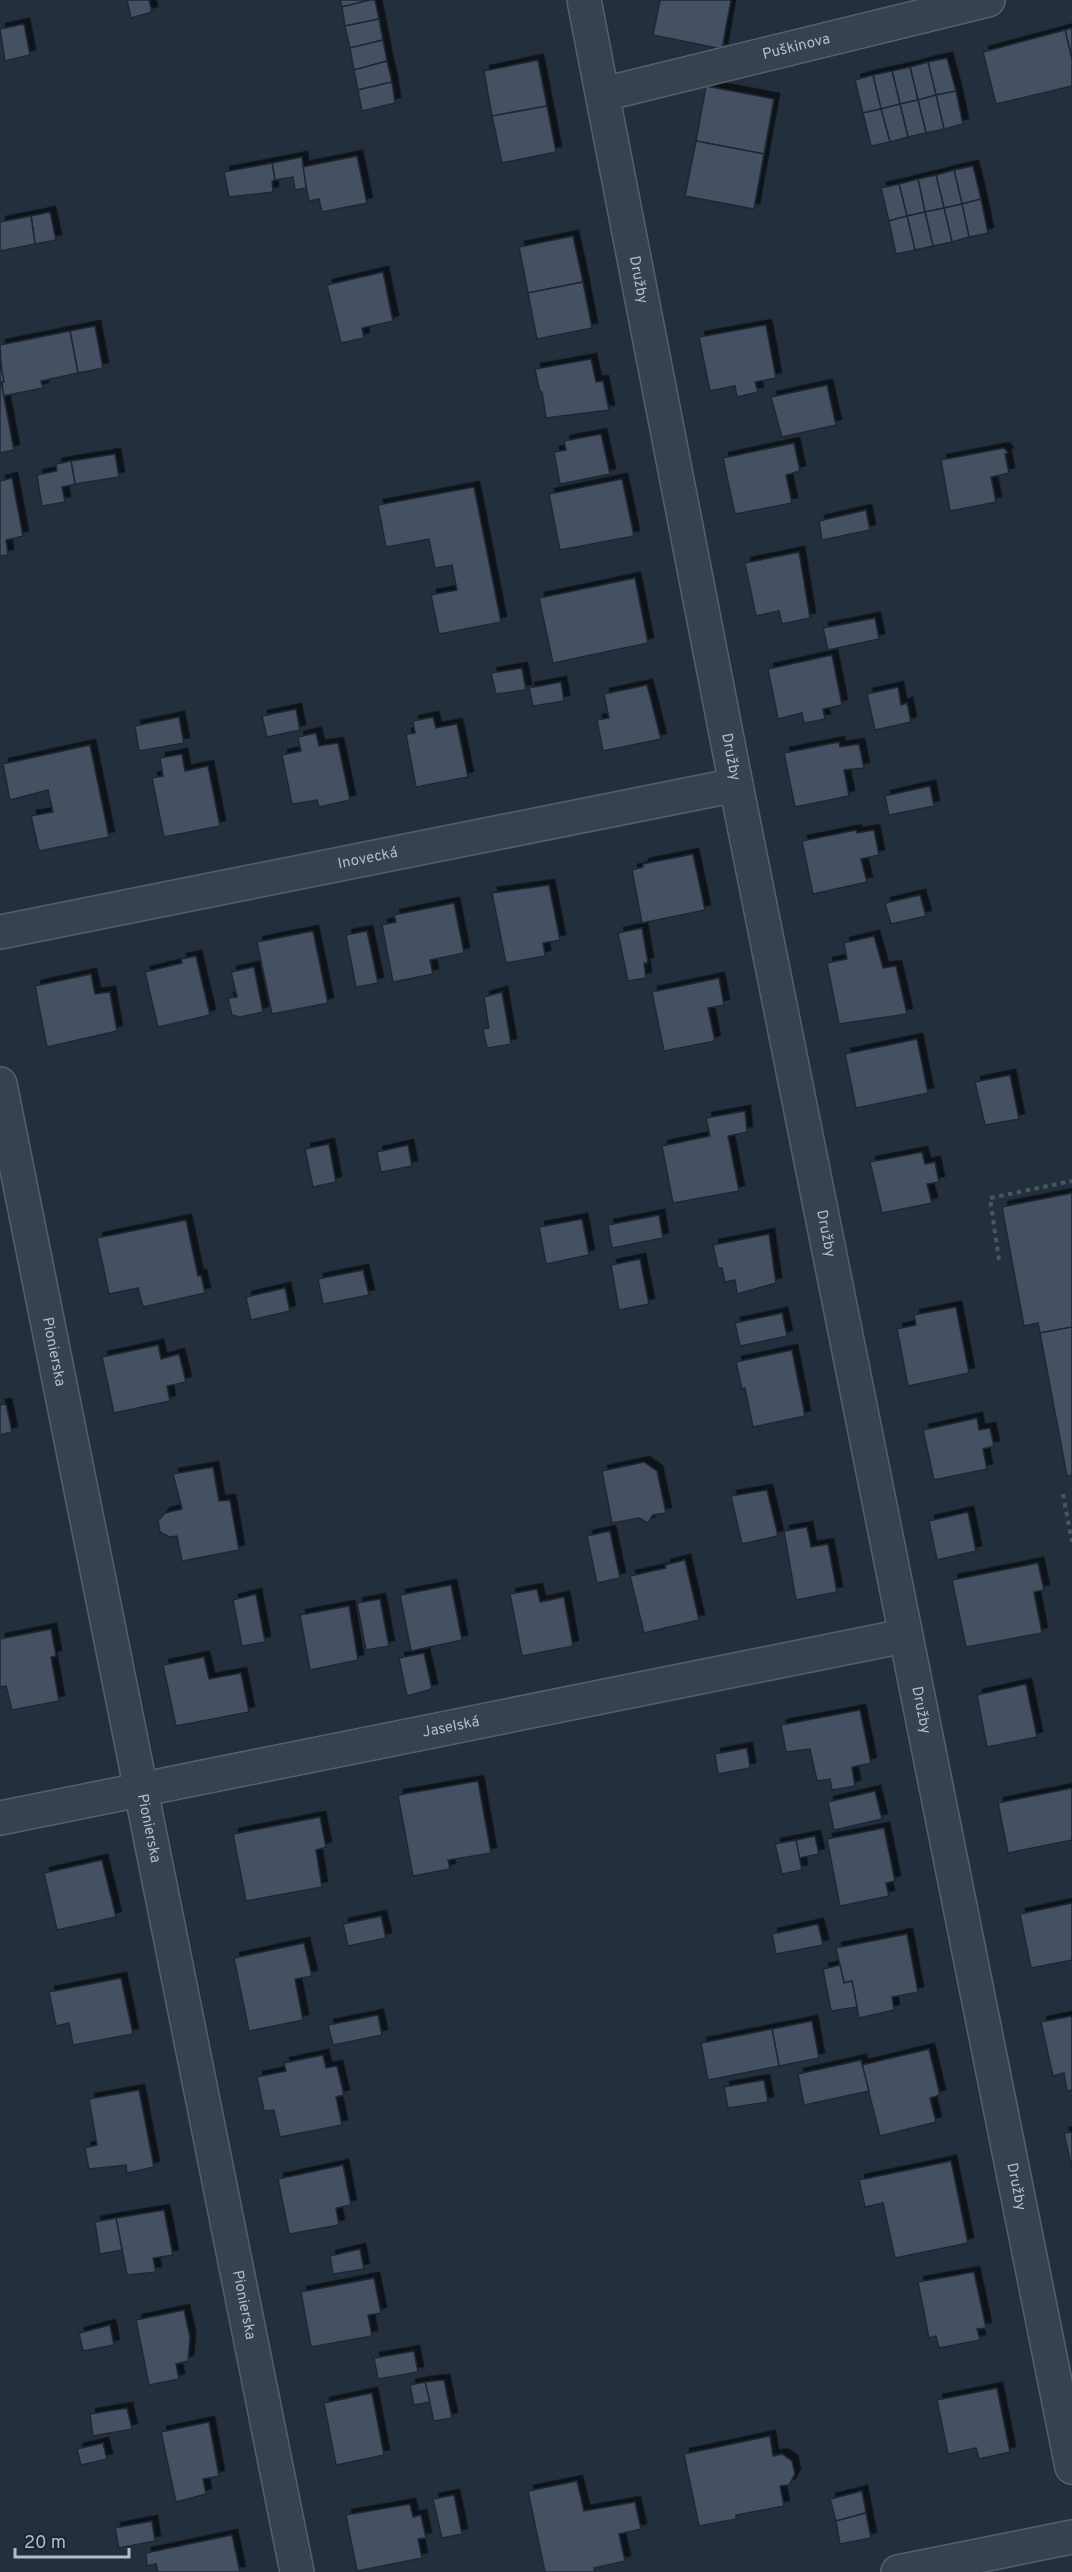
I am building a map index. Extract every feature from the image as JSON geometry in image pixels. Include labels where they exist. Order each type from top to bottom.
[{"type":"street","name":"Družby","points":[[584,0],[904,1636],[1072,2467]]},
{"type":"street","name":"Puškinova","points":[[604,94],[988,0]]},
{"type":"street","name":"Inovecká","points":[[0,932],[736,785]]},
{"type":"street","name":"Pionierska","points":[[0,1084],[297,2572]]},
{"type":"street","name":"Jaselská","points":[[0,1818],[904,1636]]},
{"type":"street","points":[[898,2572],[1072,2537]]},
{"type":"path","points":[[999,1260],[990,1198],[1072,1181]]},
{"type":"path","points":[[1063,1494],[1072,1542]]},
{"type":"building","points":[[127,0],[149,0],[152,12],[131,18]]},
{"type":"building","points":[[340,0],[370,0],[342,7]]},
{"type":"building","points":[[375,0],[379,19],[345,26],[342,7]]},
{"type":"building","points":[[660,0],[731,0],[722,49],[653,35]]},
{"type":"building","points":[[379,19],[383,40],[350,48],[345,26]]},
{"type":"building","points":[[24,24],[30,55],[5,61],[0,29]]},
{"type":"building","points":[[1072,28],[1072,59],[1065,30]]},
{"type":"building","points":[[1065,30],[1072,59],[1072,86],[996,104],[983,52]]},
{"type":"building","points":[[383,40],[387,61],[354,70],[350,48]]},
{"type":"building","points":[[947,58],[956,91],[936,95],[928,62]]},
{"type":"building","points":[[538,60],[547,106],[492,116],[484,71]]},
{"type":"building","points":[[387,61],[392,82],[358,90],[354,70]]},
{"type":"building","points":[[928,62],[936,95],[918,100],[910,67]]},
{"type":"building","points":[[910,67],[918,100],[900,104],[892,71]]},
{"type":"building","points":[[892,71],[900,104],[881,109],[873,75]]},
{"type":"building","points":[[873,75],[881,109],[863,113],[855,80]]},
{"type":"building","points":[[392,82],[395,103],[362,111],[358,90]]},
{"type":"building","points":[[706,86],[774,99],[764,154],[696,141]]},
{"type":"building","points":[[956,91],[963,124],[944,129],[936,95]]},
{"type":"building","points":[[936,95],[944,129],[926,133],[918,100]]},
{"type":"building","points":[[918,100],[926,133],[908,137],[900,104]]},
{"type":"building","points":[[900,104],[908,137],[890,142],[881,109]]},
{"type":"building","points":[[547,106],[556,152],[502,163],[492,116]]},
{"type":"building","points":[[881,109],[890,142],[871,146],[863,113]]},
{"type":"building","points":[[696,141],[764,154],[754,209],[685,196]]},
{"type":"building","points":[[357,156],[367,203],[322,212],[319,199],[309,201],[302,167]]},
{"type":"building","points":[[302,157],[306,188],[295,190],[293,177],[275,180],[272,163]]},
{"type":"building","points":[[272,163],[275,180],[272,181],[273,192],[229,197],[224,172]]},
{"type":"building","points":[[973,166],[981,199],[962,204],[954,170]]},
{"type":"building","points":[[954,170],[962,204],[944,208],[936,175]]},
{"type":"building","points":[[936,175],[944,208],[925,212],[918,179]]},
{"type":"building","points":[[918,179],[925,212],[907,216],[899,184]]},
{"type":"building","points":[[899,184],[907,216],[889,221],[881,188]]},
{"type":"building","points":[[981,199],[988,233],[969,237],[962,204]]},
{"type":"building","points":[[962,204],[969,237],[952,242],[944,208]]},
{"type":"building","points":[[944,208],[952,242],[933,246],[925,212]]},
{"type":"building","points":[[50,212],[56,240],[35,244],[31,216]]},
{"type":"building","points":[[925,212],[933,246],[915,250],[907,216]]},
{"type":"building","points":[[31,216],[35,244],[0,251],[0,222]]},
{"type":"building","points":[[907,216],[915,250],[896,254],[889,221]]},
{"type":"building","points":[[573,236],[583,282],[528,293],[519,247]]},
{"type":"building","points":[[383,272],[393,321],[362,328],[364,338],[341,343],[327,285]]},
{"type":"building","points":[[583,282],[592,328],[537,339],[528,293]]},
{"type":"building","points":[[766,325],[776,378],[755,382],[758,392],[737,397],[735,386],[710,391],[699,337]]},
{"type":"building","points":[[95,326],[103,368],[78,373],[70,331]]},
{"type":"building","points":[[70,331],[78,373],[41,381],[43,388],[3,396],[0,345]]},
{"type":"building","points":[[591,359],[596,382],[603,381],[609,410],[546,418],[535,369]]},
{"type":"building","points":[[0,360],[4,382],[1,382],[14,450],[0,453]]},
{"type":"building","points":[[827,385],[836,425],[782,437],[771,397]]},
{"type":"building","points":[[601,434],[610,474],[560,484],[554,452],[566,450],[564,441]]},
{"type":"building","points":[[794,443],[800,471],[786,475],[792,503],[735,514],[723,458]]},
{"type":"building","points":[[1004,448],[1008,453],[1005,454],[1009,473],[991,477],[996,502],[950,511],[941,460]]},
{"type":"building","points":[[115,454],[119,477],[75,484],[71,461]]},
{"type":"building","points":[[71,461],[75,484],[62,487],[65,502],[42,506],[37,475],[57,471],[56,464]]},
{"type":"building","points":[[12,478],[23,536],[6,540],[8,555],[0,556],[0,481]]},
{"type":"building","points":[[622,479],[634,536],[560,550],[549,494]]},
{"type":"building","points":[[474,487],[501,622],[439,634],[431,595],[457,590],[452,565],[435,568],[429,539],[386,547],[378,505]]},
{"type":"building","points":[[866,510],[870,530],[822,540],[819,521]]},
{"type":"building","points":[[799,552],[810,618],[782,624],[779,611],[756,616],[745,563]]},
{"type":"building","points":[[635,578],[648,643],[553,663],[539,598]]},
{"type":"building","points":[[875,618],[879,639],[828,650],[823,628]]},
{"type":"building","points":[[832,655],[842,705],[823,709],[825,719],[804,723],[802,713],[778,719],[768,669]]},
{"type":"building","points":[[522,668],[526,690],[496,694],[491,673]]},
{"type":"building","points":[[561,682],[564,701],[533,706],[529,688]]},
{"type":"building","points":[[647,685],[661,739],[603,751],[597,720],[609,718],[604,694]]},
{"type":"building","points":[[898,687],[901,705],[907,703],[911,722],[875,730],[867,694]]},
{"type":"building","points":[[296,709],[300,730],[267,737],[262,716]]},
{"type":"building","points":[[179,717],[184,743],[139,751],[135,726]]},
{"type":"building","points":[[433,717],[436,728],[457,724],[468,777],[416,787],[406,734],[415,733],[413,721]]},
{"type":"building","points":[[316,733],[319,746],[338,743],[350,800],[319,807],[317,800],[292,804],[282,755],[301,751],[298,737]]},
{"type":"building","points":[[839,742],[840,747],[859,744],[864,768],[844,770],[849,796],[795,807],[784,753]]},
{"type":"building","points":[[90,745],[109,837],[39,851],[31,816],[53,812],[48,790],[10,800],[3,764]]},
{"type":"building","points":[[182,754],[185,771],[208,766],[220,826],[164,837],[152,778],[163,776],[160,758]]},
{"type":"building","points":[[930,786],[934,806],[889,815],[885,796]]},
{"type":"building","points":[[856,830],[857,833],[874,830],[879,855],[861,859],[867,882],[813,894],[802,841]]},
{"type":"building","points":[[693,854],[705,910],[642,923],[632,870],[643,867],[643,864]]},
{"type":"building","points":[[549,885],[560,940],[543,943],[545,956],[506,963],[492,893]]},
{"type":"building","points":[[920,895],[926,916],[891,924],[885,903]]},
{"type":"building","points":[[454,903],[464,953],[430,960],[433,974],[393,982],[382,925],[396,922],[394,915]]},
{"type":"building","points":[[642,928],[648,963],[644,963],[646,978],[628,981],[618,933]]},
{"type":"building","points":[[313,931],[328,1003],[272,1014],[257,942]]},
{"type":"building","points":[[367,931],[378,983],[356,987],[346,935]]},
{"type":"building","points":[[874,936],[883,968],[896,966],[907,1014],[839,1024],[827,963],[847,959],[844,943]]},
{"type":"building","points":[[196,956],[210,1015],[158,1027],[145,972],[182,963],[181,959]]},
{"type":"building","points":[[254,967],[263,1012],[240,1017],[232,1015],[228,998],[237,997],[231,972]]},
{"type":"building","points":[[91,974],[95,994],[110,992],[117,1031],[47,1047],[35,986]]},
{"type":"building","points":[[719,978],[724,1005],[708,1008],[715,1041],[664,1051],[652,992]]},
{"type":"building","points":[[502,992],[511,1044],[487,1048],[483,1029],[489,1028],[484,997]]},
{"type":"building","points":[[917,1039],[928,1093],[856,1108],[845,1054]]},
{"type":"building","points":[[1010,1075],[1019,1119],[985,1125],[975,1082]]},
{"type":"building","points":[[745,1111],[747,1132],[728,1136],[739,1191],[673,1203],[662,1146],[710,1136],[706,1118]]},
{"type":"building","points":[[329,1144],[336,1182],[313,1187],[305,1149]]},
{"type":"building","points":[[408,1145],[412,1166],[381,1172],[377,1152]]},
{"type":"building","points":[[922,1152],[925,1164],[935,1162],[939,1182],[927,1184],[932,1203],[882,1213],[870,1162]]},
{"type":"building","points":[[1072,1193],[1072,1327],[1040,1333],[1038,1323],[1024,1326],[1002,1207]]},
{"type":"building","points":[[659,1215],[663,1238],[612,1248],[608,1225]]},
{"type":"building","points":[[582,1219],[589,1255],[546,1264],[539,1227]]},
{"type":"building","points":[[186,1220],[198,1276],[201,1275],[205,1293],[143,1307],[138,1288],[109,1294],[97,1238]]},
{"type":"building","points":[[769,1234],[776,1283],[737,1294],[735,1280],[725,1282],[722,1268],[718,1268],[713,1245]]},
{"type":"building","points":[[640,1259],[649,1304],[619,1310],[611,1265]]},
{"type":"building","points":[[363,1270],[369,1295],[323,1304],[318,1279]]},
{"type":"building","points":[[285,1288],[290,1311],[251,1320],[246,1297]]},
{"type":"building","points":[[956,1307],[969,1373],[908,1386],[897,1329],[916,1325],[914,1315]]},
{"type":"building","points":[[782,1313],[787,1336],[740,1346],[735,1323]]},
{"type":"building","points":[[1072,1327],[1072,1475],[1067,1476],[1040,1333]]},
{"type":"building","points":[[158,1345],[161,1359],[179,1354],[186,1382],[167,1386],[170,1401],[114,1413],[102,1357]]},
{"type":"building","points":[[792,1350],[805,1416],[753,1427],[745,1388],[742,1389],[736,1362]]},
{"type":"building","points":[[6,1404],[12,1432],[0,1435],[0,1405]]},
{"type":"building","points":[[977,1418],[979,1430],[990,1428],[994,1446],[983,1449],[987,1469],[934,1480],[923,1430]]},
{"type":"building","points":[[644,1462],[657,1471],[666,1513],[653,1515],[648,1523],[639,1518],[612,1523],[602,1471]]},
{"type":"building","points":[[213,1467],[219,1501],[230,1500],[239,1550],[182,1561],[177,1536],[169,1537],[160,1532],[158,1521],[165,1513],[182,1509],[173,1474]]},
{"type":"building","points":[[767,1490],[778,1536],[742,1544],[731,1496]]},
{"type":"building","points":[[968,1512],[976,1551],[937,1560],[929,1521]]},
{"type":"building","points":[[807,1527],[811,1547],[828,1544],[837,1592],[796,1600],[784,1531]]},
{"type":"building","points":[[610,1531],[620,1578],[597,1583],[587,1536]]},
{"type":"building","points":[[685,1560],[699,1620],[644,1633],[630,1576],[666,1568],[665,1565]]},
{"type":"building","points":[[1038,1563],[1044,1590],[1034,1592],[1042,1633],[966,1647],[952,1580]]},
{"type":"building","points":[[451,1585],[462,1640],[411,1651],[400,1595]]},
{"type":"building","points":[[537,1589],[540,1602],[564,1597],[573,1646],[522,1656],[510,1594]]},
{"type":"building","points":[[256,1594],[265,1642],[242,1646],[233,1600]]},
{"type":"building","points":[[380,1599],[389,1646],[366,1650],[357,1603]]},
{"type":"building","points":[[349,1606],[358,1660],[310,1670],[300,1615]]},
{"type":"building","points":[[51,1629],[56,1656],[51,1657],[59,1701],[12,1710],[6,1686],[0,1687],[0,1639]]},
{"type":"building","points":[[424,1653],[432,1689],[407,1696],[399,1658]]},
{"type":"building","points":[[204,1657],[209,1679],[241,1673],[249,1712],[176,1726],[163,1665]]},
{"type":"building","points":[[1026,1684],[1037,1737],[987,1747],[977,1695]]},
{"type":"building","points":[[860,1710],[871,1763],[852,1767],[855,1786],[832,1790],[830,1779],[817,1781],[810,1749],[786,1752],[781,1725]]},
{"type":"building","points":[[747,1748],[750,1768],[718,1774],[715,1754]]},
{"type":"building","points":[[478,1781],[491,1853],[448,1860],[450,1869],[413,1876],[398,1795]]},
{"type":"building","points":[[1072,1788],[1072,1840],[1008,1853],[998,1803]]},
{"type":"building","points":[[875,1791],[882,1819],[834,1830],[828,1802]]},
{"type":"building","points":[[320,1817],[326,1847],[316,1850],[322,1887],[246,1901],[233,1834]]},
{"type":"building","points":[[884,1828],[895,1881],[886,1883],[889,1896],[840,1906],[827,1839]]},
{"type":"building","points":[[815,1836],[819,1854],[799,1858],[796,1840]]},
{"type":"building","points":[[796,1840],[802,1870],[782,1874],[775,1844]]},
{"type":"building","points":[[102,1860],[116,1917],[57,1930],[44,1873]]},
{"type":"building","points":[[1072,1903],[1072,1960],[1031,1968],[1020,1914]]},
{"type":"building","points":[[381,1916],[386,1938],[348,1946],[343,1924]]},
{"type":"building","points":[[818,1924],[823,1945],[776,1954],[772,1934]]},
{"type":"building","points":[[907,1934],[918,1992],[892,1997],[894,2010],[859,2018],[852,1981],[844,1983],[836,1948]]},
{"type":"building","points":[[304,1943],[312,1976],[295,1979],[303,2020],[249,2031],[234,1958]]},
{"type":"building","points":[[840,1965],[844,1983],[852,1981],[857,2007],[831,2011],[823,1969]]},
{"type":"building","points":[[121,1978],[133,2034],[73,2045],[69,2023],[56,2026],[49,1992]]},
{"type":"building","points":[[378,2015],[382,2035],[333,2045],[328,2025]]},
{"type":"building","points":[[1072,2016],[1072,2090],[1067,2091],[1064,2073],[1053,2076],[1041,2022]]},
{"type":"building","points":[[812,2021],[819,2058],[779,2066],[772,2029]]},
{"type":"building","points":[[772,2029],[779,2066],[708,2080],[701,2043]]},
{"type":"building","points":[[929,2049],[940,2095],[930,2098],[936,2122],[880,2136],[862,2065]]},
{"type":"building","points":[[323,2055],[326,2068],[337,2066],[344,2095],[336,2097],[342,2125],[280,2137],[274,2110],[264,2111],[257,2077],[286,2071],[284,2063]]},
{"type":"building","points":[[861,2060],[869,2091],[804,2105],[798,2074]]},
{"type":"building","points":[[764,2080],[768,2102],[728,2108],[724,2087]]},
{"type":"building","points":[[139,2090],[154,2167],[127,2173],[126,2165],[89,2169],[85,2148],[97,2145],[89,2099]]},
{"type":"building","points":[[1072,2132],[1072,2169],[1064,2133]]},
{"type":"building","points":[[951,2161],[968,2243],[895,2258],[883,2203],[865,2207],[859,2180]]},
{"type":"building","points":[[343,2165],[351,2205],[336,2208],[339,2225],[289,2234],[278,2179]]},
{"type":"building","points":[[164,2210],[173,2255],[153,2258],[156,2272],[127,2275],[116,2218]]},
{"type":"building","points":[[116,2218],[122,2250],[100,2254],[95,2222]]},
{"type":"building","points":[[360,2249],[364,2269],[333,2274],[330,2256]]},
{"type":"building","points":[[974,2272],[986,2328],[977,2329],[980,2340],[939,2348],[936,2336],[929,2338],[918,2282]]},
{"type":"building","points":[[374,2278],[381,2313],[368,2315],[372,2336],[311,2347],[301,2292]]},
{"type":"building","points":[[184,2310],[190,2337],[188,2361],[176,2364],[179,2379],[149,2385],[136,2320]]},
{"type":"building","points":[[110,2325],[114,2345],[83,2351],[79,2333]]},
{"type":"building","points":[[414,2351],[418,2372],[378,2379],[374,2358]]},
{"type":"building","points":[[444,2380],[452,2418],[434,2421],[425,2382]]},
{"type":"building","points":[[425,2382],[430,2402],[414,2405],[410,2385]]},
{"type":"building","points":[[997,2388],[1010,2452],[979,2459],[976,2448],[948,2454],[937,2400]]},
{"type":"building","points":[[372,2393],[384,2455],[336,2465],[324,2403]]},
{"type":"building","points":[[127,2408],[132,2429],[93,2436],[90,2414]]},
{"type":"building","points":[[209,2422],[219,2476],[203,2479],[206,2494],[176,2502],[161,2432]]},
{"type":"building","points":[[770,2436],[773,2456],[782,2454],[792,2461],[795,2474],[789,2485],[780,2486],[784,2506],[736,2515],[736,2519],[699,2526],[684,2454]]},
{"type":"building","points":[[103,2443],[107,2459],[81,2465],[77,2449]]},
{"type":"building","points":[[577,2481],[584,2511],[635,2502],[641,2529],[619,2534],[625,2561],[594,2568],[595,2572],[545,2572],[528,2491]]},
{"type":"building","points":[[862,2491],[866,2513],[836,2521],[830,2499]]},
{"type":"building","points":[[454,2495],[462,2534],[442,2538],[433,2499]]},
{"type":"building","points":[[410,2504],[413,2517],[421,2515],[426,2538],[418,2539],[422,2558],[357,2571],[346,2515]]},
{"type":"building","points":[[866,2513],[871,2538],[840,2544],[836,2521]]},
{"type":"building","points":[[152,2521],[155,2541],[119,2548],[115,2528]]},
{"type":"building","points":[[232,2535],[240,2572],[158,2572],[156,2564],[147,2566],[146,2553]]}]
